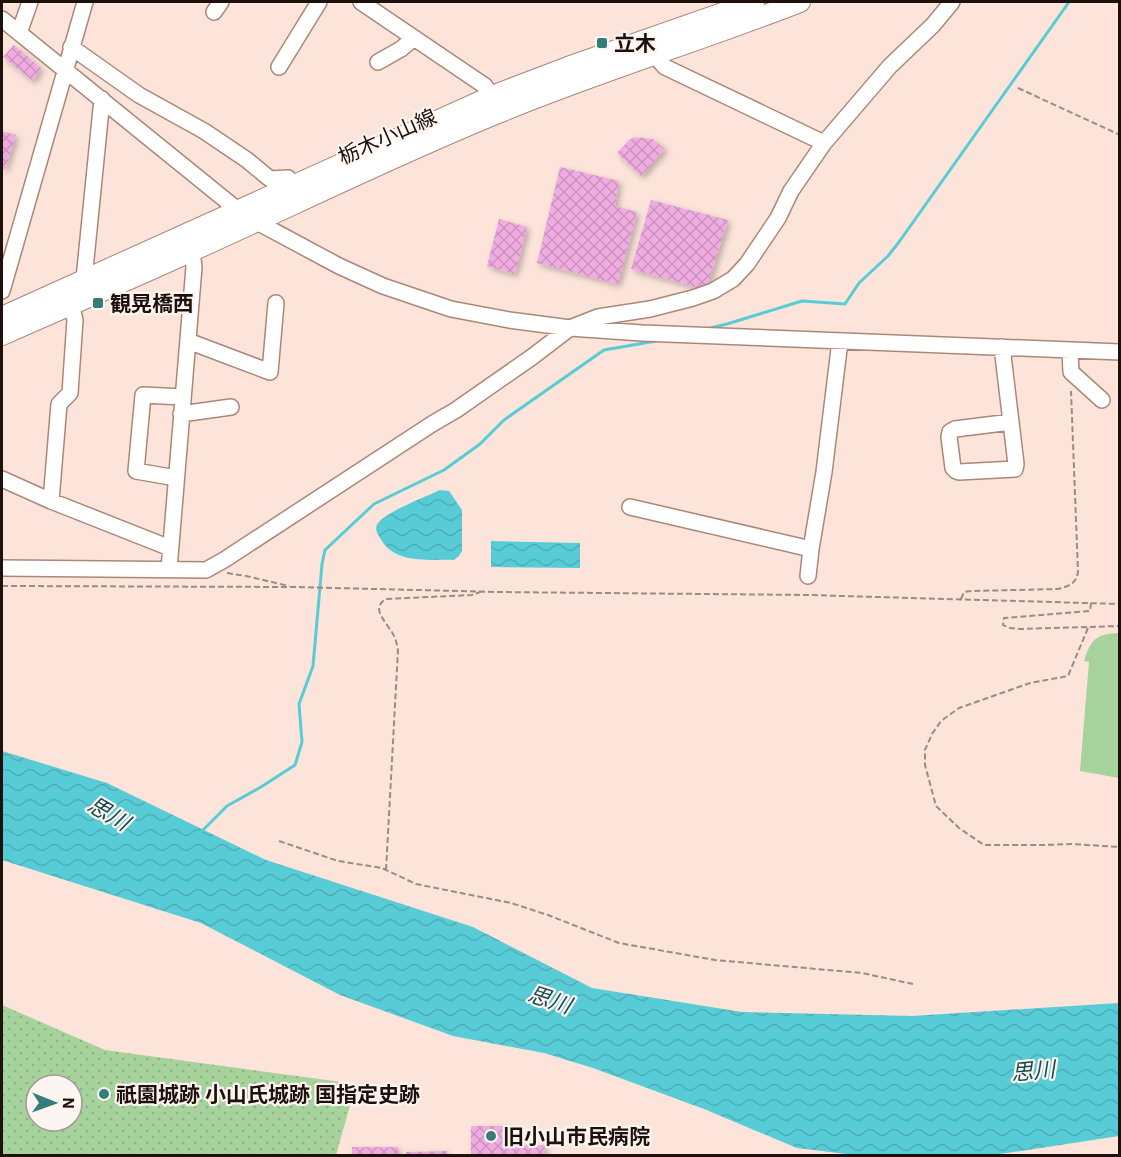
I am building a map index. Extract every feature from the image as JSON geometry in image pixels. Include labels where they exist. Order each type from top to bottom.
[{"type":"main road","name":"栃木小山線","points":[[2,317],[438,119],[576,83],[754,2]]},
{"type":"main road","name":"栃木小山線","points":[[651,47],[800,2]]},
{"type":"main road","name":"栃木小山線","points":[[2,335],[256,222],[495,104]]},
{"type":"street","points":[[19,33],[30,2]]},
{"type":"street","points":[[2,291],[85,2]]},
{"type":"street","points":[[279,67],[318,2]]},
{"type":"street","points":[[361,2],[485,86],[495,104]]},
{"type":"street","points":[[2,568],[206,570],[456,410],[570,328],[598,318],[650,309],[713,291],[733,279],[747,264],[777,220],[791,191],[824,143],[890,66],[933,25],[952,2]]},
{"type":"street","points":[[2,19],[239,211],[256,222],[339,267],[383,286],[451,309],[570,328],[642,333],[1119,352]]},
{"type":"street","points":[[378,62],[401,49],[414,38]]},
{"type":"street","points":[[71,47],[139,95],[221,142],[270,179],[288,178],[292,186]]},
{"type":"street","points":[[651,47],[665,67],[824,143]]},
{"type":"street","points":[[84,279],[102,99]]},
{"type":"street","points":[[169,569],[194,267],[192,251]]},
{"type":"street","points":[[188,341],[270,372],[276,303]]},
{"type":"street","points":[[51,501],[59,404],[70,393],[75,320],[71,304]]},
{"type":"street","points":[[808,576],[824,472],[840,341]]},
{"type":"street","points":[[1002,347],[1011,422],[1016,464],[1015,469],[959,472],[953,468],[951,432],[955,429],[1011,422]]},
{"type":"street","points":[[1070,350],[1071,372],[1102,400]]},
{"type":"street","points":[[176,478],[136,471],[143,396],[183,397]]},
{"type":"street","points":[[182,414],[231,407]]},
{"type":"street","points":[[2,479],[170,548]]},
{"type":"street","points":[[630,507],[811,549]]},
{"type":"path","points":[[1018,88],[1119,135]]},
{"type":"path","points":[[961,599],[964,592],[972,591],[1058,589],[1071,585],[1077,578],[1071,372]]},
{"type":"path","points":[[206,570],[294,587]]},
{"type":"path","points":[[2,586],[294,587],[808,595],[1119,604]]},
{"type":"path","points":[[386,870],[398,650],[395,637],[378,608],[386,599],[472,595],[481,591]]},
{"type":"path","points":[[1091,603],[1090,611],[1004,618],[1003,625],[1010,628],[1119,626]]},
{"type":"path","points":[[1088,627],[1068,676],[1030,683],[959,708],[941,721],[932,735],[926,750],[925,765],[936,806],[959,828],[984,845],[1071,844],[1119,847]]},
{"type":"path","points":[[279,842],[338,861],[382,868],[416,884],[511,903],[619,943],[715,960],[862,973],[913,984]]},
{"type":"green space","points":[[1120,633],[1119,778],[1080,771],[1089,662],[1084,661],[1089,647],[1096,639],[1100,636]]},
{"type":"green space","points":[[2,1005],[105,1050],[356,1084],[336,1155],[2,1155]]},
{"type":"water","points":[[440,490],[449,491],[462,510],[462,551],[459,556],[454,560],[422,560],[393,552],[378,534],[376,526],[378,523],[398,509]]},
{"type":"water","points":[[491,541],[580,543],[580,568],[491,567]]},
{"type":"water","name":"思川","points":[[2,751],[107,783],[266,860],[473,927],[592,988],[742,1012],[912,1016],[1119,1003],[1119,1136],[994,1155],[855,1155],[797,1148],[704,1109],[593,1068],[544,1053],[453,1036],[340,995],[201,923],[2,860]]},
{"type":"building","points":[[14,45],[41,68],[33,81],[3,57]]},
{"type":"building","points":[[2,131],[16,135],[5,170],[2,169]]},
{"type":"building","points":[[634,137],[653,139],[665,149],[641,176],[617,153]]},
{"type":"building","points":[[560,167],[619,181],[615,206],[637,212],[618,284],[537,263]]},
{"type":"building","points":[[651,200],[728,220],[706,290],[631,269]]},
{"type":"building","points":[[499,219],[527,227],[515,274],[487,266]]},
{"type":"building","name":"旧小山市民病院","points":[[471,1126],[511,1126],[511,1145],[545,1145],[545,1156],[471,1156]]},
{"type":"building","points":[[352,1147],[398,1147],[398,1156],[352,1156]]},
{"type":"building","points":[[447,1151],[447,1156],[406,1156],[406,1152]]},
{"type":"waterway","points":[[706,329],[802,301],[845,304],[859,283],[888,256],[899,242],[1069,2]]},
{"type":"waterway","points":[[202,831],[227,806],[295,765],[302,742],[299,704],[313,666],[325,550],[374,504],[444,470],[480,444],[504,420],[604,350],[656,341]]},
{"type":"place","name":"立木","points":[[602,43]]},
{"type":"place","name":"観晃橋西","points":[[98,303]]},
{"type":"place","name":"祇園城跡 小山氏城跡 国指定史跡","points":[[104,1094]]},
{"type":"place","name":"旧小山市民病院","points":[[491,1136]]}]
